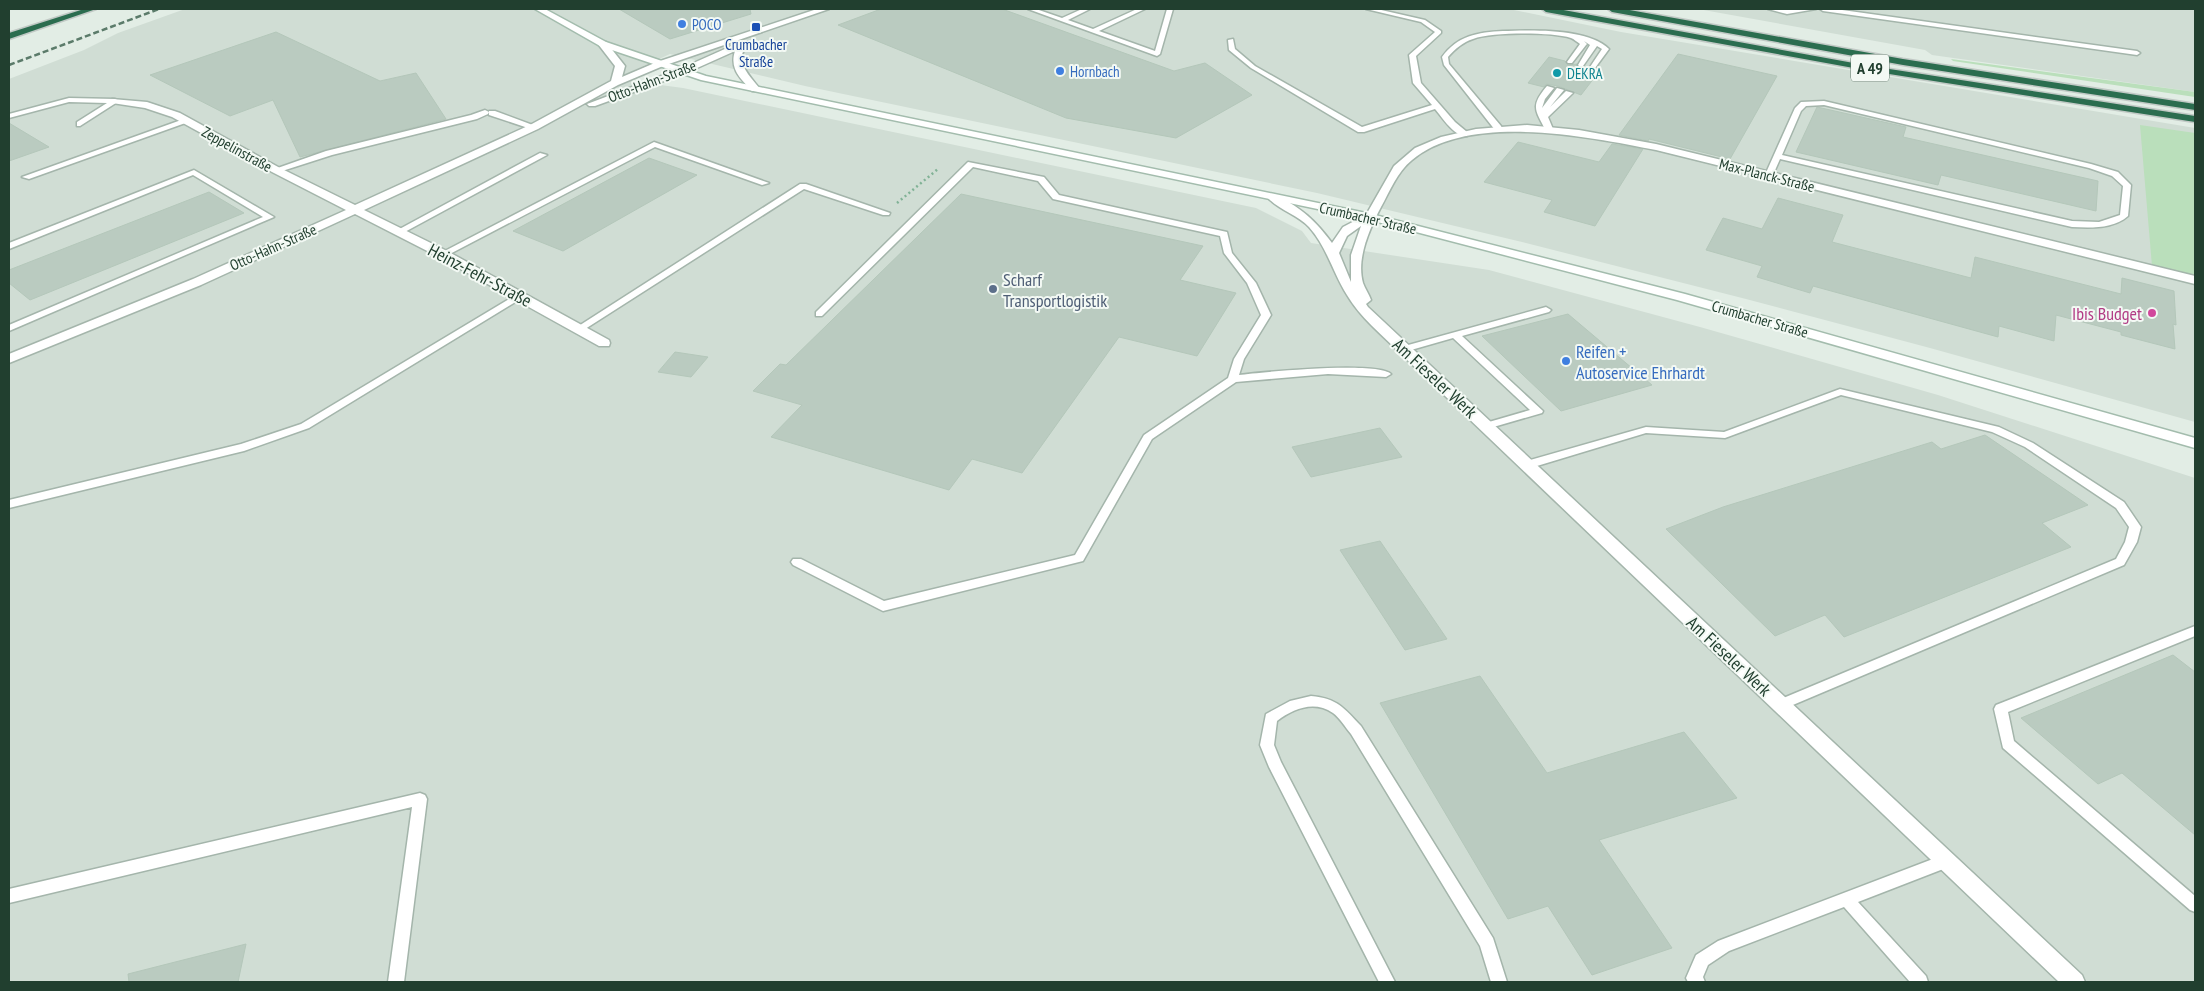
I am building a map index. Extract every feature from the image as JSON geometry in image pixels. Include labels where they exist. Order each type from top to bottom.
[{"type":"highway","points":[[9,36],[92,9]]},
{"type":"highway","name":"A 49","points":[[1546,9],[1664,32],[1929,78],[2195,119]]},
{"type":"highway","name":"A 49","points":[[1612,9],[1750,35],[1956,70],[2195,107]]},
{"type":"highway","points":[[9,27],[43,15]]},
{"type":"street","name":"Crumbacher Straße","points":[[539,9],[604,44],[683,71],[755,89],[1371,217],[1681,297],[2195,443]]},
{"type":"street","name":"Otto-Hahn-Straße","points":[[9,359],[197,282],[534,127],[614,83],[722,42],[825,9]]},
{"type":"street","name":"Otto-Hahn-Straße","points":[[534,127],[683,71],[742,45],[779,25]]},
{"type":"street","name":"Otto-Hahn-Straße","points":[[604,44],[620,66],[614,83]]},
{"type":"street","points":[[742,45],[736,56],[736,63],[755,89]]},
{"type":"street","name":"Zeppelinstraße","points":[[115,101],[147,105],[176,115],[354,210]]},
{"type":"street","name":"Max-Planck-Straße","points":[[1371,217],[1401,164],[1410,156],[1437,142],[1464,134],[1498,128],[1549,129],[1639,144],[2195,280]]},
{"type":"street","name":"Am Fieseler Werk","points":[[1274,198],[1310,221],[1333,253],[1340,274],[1354,297],[1384,330],[2074,982]]},
{"type":"street","name":"Heinz-Fehr-Straße","points":[[354,210],[443,254],[604,343]]},
{"type":"street","points":[[1333,253],[1345,230],[1371,217]]},
{"type":"street","name":"Am Fieseler Werk","points":[[1371,217],[1356,256],[1357,282],[1369,308],[1384,330]]},
{"type":"lane","points":[[1035,9],[1157,54],[1170,9]]},
{"type":"lane","points":[[1062,20],[1087,9]]},
{"type":"lane","points":[[1093,31],[1142,9]]},
{"type":"lane","points":[[1369,9],[1423,21],[1439,32],[1412,55],[1417,83],[1452,124],[1464,134]]},
{"type":"lane","points":[[1771,9],[1787,12],[1813,9]]},
{"type":"lane","points":[[1823,9],[2137,52]]},
{"type":"lane","points":[[1498,128],[1446,64],[1445,57],[1465,39],[1492,33],[1525,32],[1589,40],[1597,42],[1606,49],[1593,68]]},
{"type":"lane","points":[[1570,62],[1584,44],[1574,37]]},
{"type":"lane","points":[[1231,40],[1232,50],[1253,67],[1362,130],[1437,106]]},
{"type":"lane","points":[[1581,65],[1594,45],[1589,40]]},
{"type":"lane","points":[[1549,129],[1538,110],[1538,103],[1550,88]]},
{"type":"lane","points":[[1543,118],[1543,113],[1560,90]]},
{"type":"lane","points":[[1543,118],[1570,93]]},
{"type":"lane","points":[[9,116],[69,100],[115,101]]},
{"type":"lane","points":[[80,124],[115,101]]},
{"type":"lane","points":[[1769,175],[1798,110],[1804,104],[1824,103],[2091,166],[2115,174],[2127,185],[2124,216],[2116,221],[2097,225],[2072,224],[1778,156]]},
{"type":"lane","points":[[276,170],[329,153],[488,112],[534,127]]},
{"type":"lane","points":[[26,177],[187,121]]},
{"type":"lane","points":[[443,254],[654,144],[765,184]]},
{"type":"lane","points":[[398,232],[543,155]]},
{"type":"lane","points":[[819,314],[971,164],[1041,179],[1056,197],[1224,234],[1228,253],[1251,283],[1266,315],[1238,359],[1233,379]]},
{"type":"lane","points":[[9,246],[194,172],[270,217],[9,328]]},
{"type":"lane","points":[[579,329],[803,186],[886,213]]},
{"type":"lane","points":[[9,504],[244,447],[305,426],[519,296]]},
{"type":"lane","points":[[1404,349],[1546,310]]},
{"type":"lane","points":[[1454,335],[1538,411],[1486,426]]},
{"type":"lane","points":[[797,562],[883,606],[1079,558],[1148,437],[1233,379],[1283,373],[1358,371],[1386,374]]},
{"type":"lane","points":[[1527,465],[1646,430],[1725,435],[1840,392],[1995,429],[2029,445],[2120,505],[2135,527],[2131,542],[2120,562],[1781,705]]},
{"type":"lane","points":[[2195,631],[2001,709],[2008,744],[2195,905]]},
{"type":"lane","points":[[1386,982],[1274,763],[1267,745],[1271,718],[1286,706],[1313,700],[1337,709],[1356,730],[1487,943],[1499,982]]},
{"type":"lane","points":[[9,896],[420,799],[396,982]]},
{"type":"lane","points":[[1697,982],[1694,978],[1702,960],[1724,946],[1946,861]]},
{"type":"lane","points":[[1846,899],[1920,982]]},
{"type":"shaded area","points":[[185,9],[1509,9],[1621,32],[2195,128],[2195,422],[1746,299],[1522,242],[1317,193],[805,86],[670,54],[615,79],[683,88],[1256,208],[1302,231],[1311,243],[1489,270],[1700,327],[1938,395],[2195,478],[2195,982],[9,982],[9,79],[84,50],[118,33]]},
{"type":"shaded area","points":[[1698,9],[2195,9],[2195,92],[1932,55],[1925,50]]},
{"type":"green space","points":[[1951,59],[2195,92],[2195,97],[1953,61]]},
{"type":"green space","points":[[2140,125],[2195,133],[2195,276],[2152,266]]},
{"type":"building","name":"POCO","points":[[619,9],[750,9],[751,14],[670,39]]},
{"type":"building","points":[[881,9],[1002,9],[1174,71],[1205,63],[1252,95],[1176,138],[1066,118],[838,25]]},
{"type":"building","points":[[276,32],[380,81],[416,73],[446,119],[300,157],[273,100],[230,116],[150,75]]},
{"type":"building","points":[[1678,54],[1777,76],[1730,159],[1649,139],[1648,141],[1619,135]]},
{"type":"building","points":[[1549,57],[1565,61],[1568,65],[1577,64],[1579,68],[1585,66],[1592,71],[1601,69],[1581,95],[1558,86],[1546,84],[1544,87],[1528,83]]},
{"type":"building","points":[[1817,107],[1906,127],[1903,137],[2098,181],[2096,211],[1941,175],[1938,185],[1796,152]]},
{"type":"building","points":[[9,123],[49,147],[9,161]]},
{"type":"building","points":[[1518,142],[1599,162],[1612,144],[1643,149],[1595,226],[1544,212],[1552,200],[1484,182]]},
{"type":"building","points":[[649,158],[697,175],[563,251],[513,231]]},
{"type":"building","points":[[209,192],[244,213],[30,300],[9,283],[9,270]]},
{"type":"building","points":[[961,194],[1203,246],[1180,280],[1236,293],[1197,356],[1119,337],[1022,473],[972,459],[949,490],[771,437],[802,405],[753,391],[780,364],[786,365]]},
{"type":"building","points":[[1778,198],[1843,215],[1832,242],[1971,278],[1975,257],[2121,294],[2122,278],[2174,291],[2176,325],[2173,324],[2175,349],[2121,335],[2121,332],[2056,315],[2054,341],[1999,326],[1998,337],[1813,286],[1810,293],[1757,277],[1762,266],[1706,250],[1723,218],[1762,229]]},
{"type":"building","name":"Reifen + Autoservice Ehrhardt","points":[[1568,314],[1652,385],[1561,411],[1482,336]]},
{"type":"building","points":[[675,352],[708,357],[691,377],[658,372]]},
{"type":"building","points":[[1380,428],[1402,457],[1311,477],[1292,447]]},
{"type":"building","points":[[1985,435],[2088,505],[2042,523],[2071,547],[1844,637],[1825,615],[1775,636],[1666,529],[1723,507],[1932,442],[1941,449]]},
{"type":"building","points":[[1380,541],[1447,639],[1405,650],[1340,550]]},
{"type":"building","points":[[2173,655],[2195,672],[2195,835],[2122,773],[2098,784],[2021,718]]},
{"type":"building","points":[[1480,676],[1547,773],[1684,732],[1737,798],[1599,840],[1672,948],[1592,975],[1548,906],[1508,919],[1380,703]]},
{"type":"building","points":[[246,944],[238,982],[129,982],[128,974]]},
{"type":"railway","points":[[9,65],[159,9]]},
{"type":"place","name":"POCO","points":[[682,24]]},
{"type":"place","name":"Crumbacher Straße","points":[[756,27]]},
{"type":"place","name":"Hornbach","points":[[1060,71]]},
{"type":"place","name":"DEKRA","points":[[1557,73]]},
{"type":"place","name":"Scharf Transportlogistik","points":[[993,289]]},
{"type":"place","name":"Ibis Budget","points":[[2152,313]]},
{"type":"place","name":"Reifen + Autoservice Ehrhardt","points":[[1566,361]]}]
